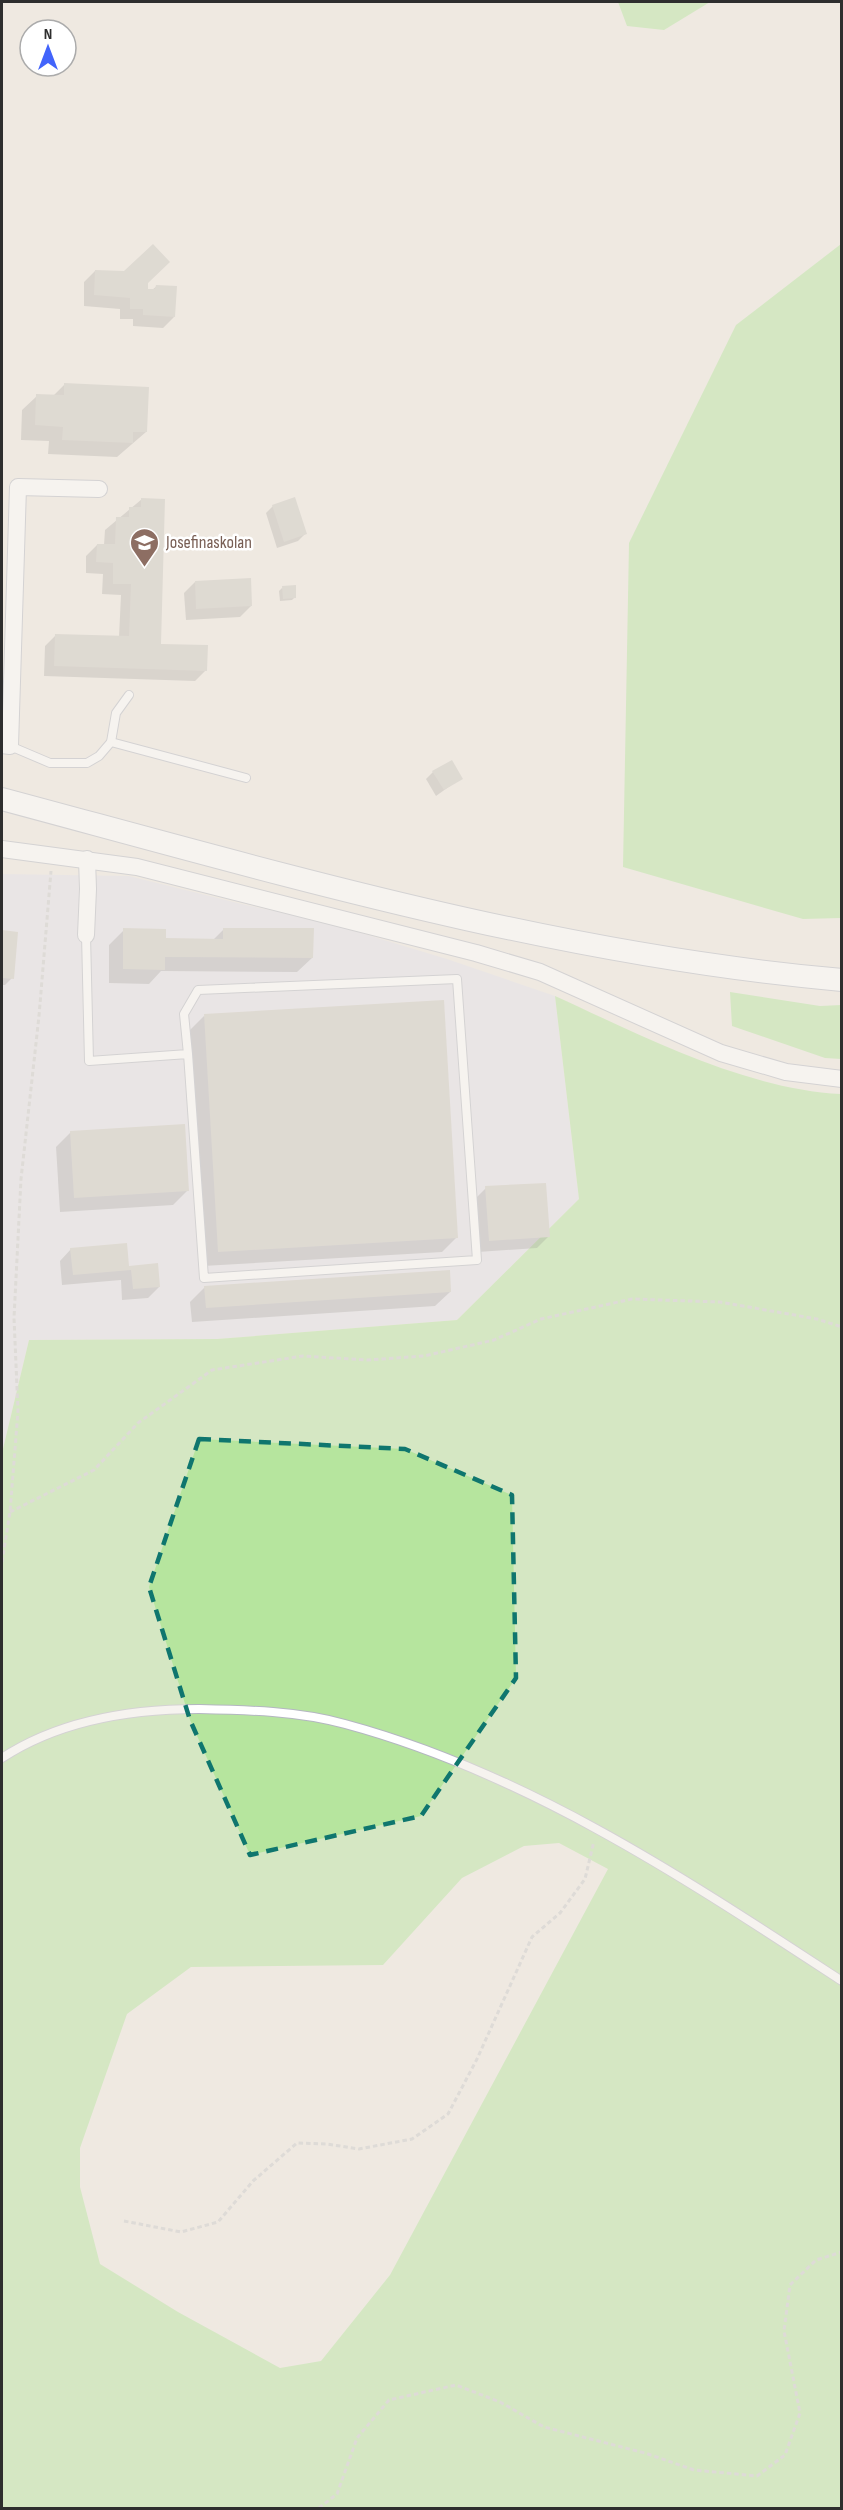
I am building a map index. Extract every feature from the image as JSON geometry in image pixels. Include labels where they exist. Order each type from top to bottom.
[{"type":"main road","points":[[2,800],[406,907],[514,931],[763,974],[842,981]]},
{"type":"street","points":[[6,745],[18,487],[99,489]]},
{"type":"street","points":[[2,849],[137,867],[476,952],[540,972],[721,1053],[786,1072],[842,1079]]},
{"type":"street","points":[[86,935],[87,859]]},
{"type":"lane","points":[[6,745],[50,763],[87,763],[99,756],[111,742],[116,713],[129,695]]},
{"type":"lane","points":[[111,742],[246,778]]},
{"type":"lane","points":[[86,935],[89,1061],[188,1054]]},
{"type":"lane","points":[[457,980],[477,1260],[204,1278],[188,1054],[184,1014],[198,990],[457,980]]},
{"type":"lane","points":[[2,1758],[25,1743],[97,1718],[171,1709],[258,1710],[344,1723],[419,1747],[495,1779],[597,1828],[718,1900],[842,1981]]},
{"type":"path","points":[[2,1562],[10,1512],[18,1411],[14,1318],[21,1179],[39,1016],[52,855]]},
{"type":"path","points":[[10,1512],[94,1470],[138,1423],[212,1370],[303,1356],[366,1360],[424,1356],[494,1340],[541,1319],[632,1299],[720,1302],[817,1319],[842,1327]]},
{"type":"path","points":[[124,2222],[181,2232],[218,2222],[253,2181],[297,2144],[327,2144],[359,2149],[402,2141],[412,2139],[448,2114],[477,2059],[532,1937],[560,1913],[585,1879],[597,1828]]},
{"type":"path","points":[[319,2508],[337,2494],[357,2438],[389,2400],[456,2385],[500,2402],[544,2427],[645,2453],[694,2470],[757,2476],[784,2455],[800,2413],[784,2331],[790,2284],[816,2260],[842,2252]]},
{"type":"highlighted area","points":[[199,1439],[405,1449],[512,1495],[516,1678],[421,1816],[250,1855],[190,1720],[149,1587]]},
{"type":"shaded area","points":[[2,874],[129,876],[318,920],[447,959],[555,996],[579,1199],[457,1320],[217,1339],[29,1340],[2,1453]]},
{"type":"green space","points":[[618,2],[710,2],[664,30],[627,26]]},
{"type":"green space","points":[[841,244],[841,918],[803,919],[623,867],[629,543],[736,325]]},
{"type":"green space","points":[[730,992],[820,1006],[841,1005],[841,1059],[825,1058],[732,1026]]},
{"type":"green space","points":[[555,996],[659,1043],[731,1071],[804,1090],[841,1094],[841,2508],[2,2508],[2,1453],[29,1340],[217,1339],[457,1320],[579,1199]],"holes":[[[559,1843],[608,1869],[390,2275],[321,2361],[280,2368],[178,2312],[100,2264],[80,2187],[80,2148],[127,2014],[191,1967],[383,1965],[462,1878],[524,1846]]]},
{"type":"building","points":[[153,244],[170,262],[148,283],[148,289],[155,289],[156,285],[177,286],[175,317],[143,315],[143,309],[130,309],[130,298],[94,295],[95,270],[124,271]]},
{"type":"building","points":[[64,383],[149,387],[147,432],[133,432],[133,443],[62,440],[63,427],[35,425],[36,394],[64,395]]},
{"type":"building","points":[[295,497],[307,534],[284,542],[272,505]]},
{"type":"building","points":[[141,498],[165,499],[161,644],[208,645],[207,671],[54,666],[55,634],[129,636],[131,584],[113,584],[113,563],[96,562],[97,544],[115,544],[116,517],[129,517],[129,507],[141,507]]},
{"type":"building","points":[[251,578],[252,606],[196,609],[195,581]]},
{"type":"building","points":[[296,585],[296,598],[283,599],[282,586]]},
{"type":"building","points":[[452,760],[463,779],[444,790],[432,771]]},
{"type":"building","points":[[123,928],[166,929],[166,938],[223,939],[223,928],[314,928],[313,958],[165,957],[165,970],[123,969]]},
{"type":"building","points":[[2,930],[18,932],[14,979],[2,978]]},
{"type":"building","points":[[444,1000],[458,1238],[218,1252],[204,1014]]},
{"type":"building","points":[[185,1124],[189,1191],[74,1198],[70,1131]]},
{"type":"building","points":[[546,1183],[550,1237],[489,1241],[485,1186]]},
{"type":"building","points":[[127,1243],[129,1266],[158,1263],[160,1287],[133,1289],[131,1270],[73,1275],[70,1248]]},
{"type":"building","points":[[450,1270],[451,1292],[206,1308],[204,1286]]},
{"type":"place","name":"Josefinaskolan","points":[[145,568]]}]
